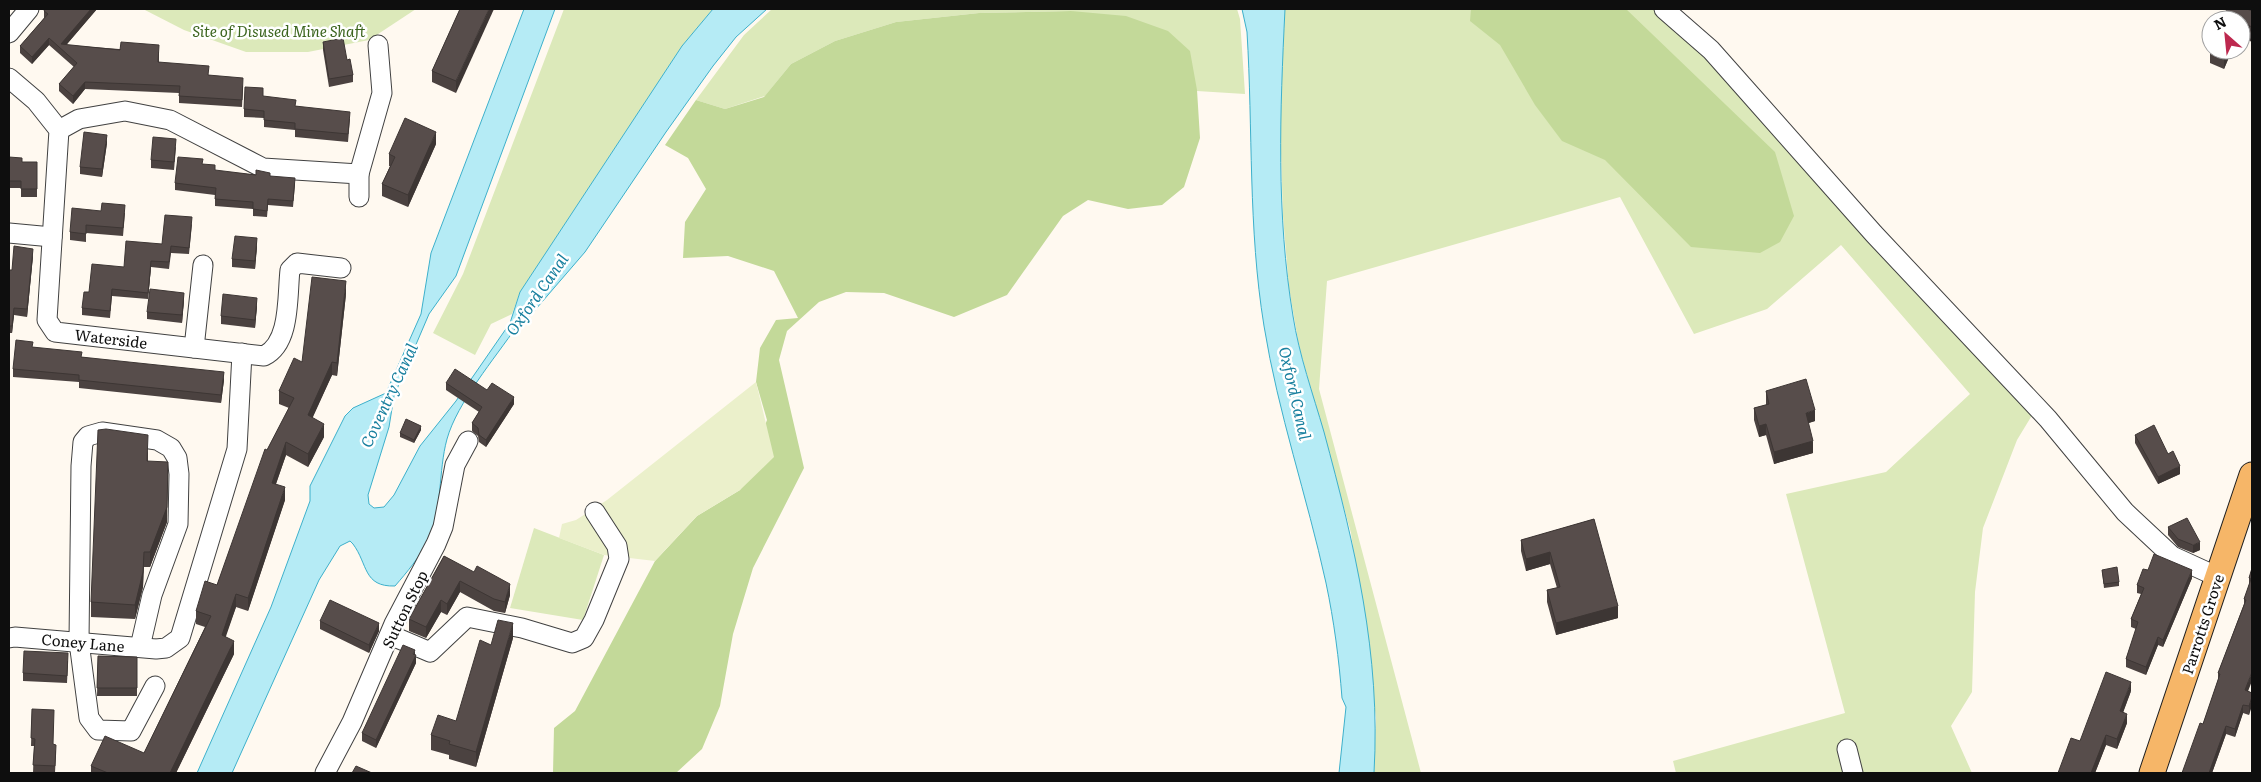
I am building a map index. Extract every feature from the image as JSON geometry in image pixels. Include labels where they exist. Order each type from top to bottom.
[{"type":"main road","name":"Parrotts Grove","points":[[2152,773],[2252,474]]},
{"type":"street","points":[[9,33],[29,9]]},
{"type":"street","points":[[1664,9],[1711,50],[1874,234],[2048,419],[2126,512],[2172,556],[2218,577]]},
{"type":"street","points":[[359,197],[358,174],[382,93],[378,45]]},
{"type":"street","points":[[9,78],[36,102],[59,130],[79,119],[125,111],[170,120],[263,168],[358,174]]},
{"type":"street","name":"Waterside","points":[[59,130],[47,320],[55,332],[264,356],[273,352],[283,334],[290,270],[293,266],[297,263],[341,268]]},
{"type":"street","points":[[9,233],[52,237]]},
{"type":"street","points":[[194,348],[203,265]]},
{"type":"street","points":[[155,686],[131,731],[98,730],[89,718],[79,642],[83,442],[88,436],[102,432],[157,440],[171,448],[177,458],[179,474],[178,524],[150,603],[148,648],[166,648],[180,638],[237,449],[242,353]]},
{"type":"street","name":"Sutton Stop","points":[[325,773],[352,722],[390,635],[436,544],[443,527],[455,465],[468,441]]},
{"type":"street","points":[[390,635],[430,652],[467,617],[522,628],[572,644],[584,638],[594,620],[619,559],[617,546],[595,512]]},
{"type":"street","name":"Coney Lane","points":[[9,638],[15,636],[148,648]]},
{"type":"street","points":[[1847,749],[1853,773]]},
{"type":"green space","name":"Site of Disused Mine Shaft","points":[[143,9],[416,9],[369,40],[308,52],[246,52],[184,30]]},
{"type":"green space","points":[[564,9],[713,9],[682,46],[520,292],[512,314],[491,324],[475,355],[433,333],[463,274]]},
{"type":"green space","points":[[772,9],[1237,9],[1240,19],[1245,94],[1197,91],[1071,11],[979,13],[896,22],[835,41],[791,64],[765,96],[725,109],[696,100],[744,35]]},
{"type":"green space","points":[[1285,9],[1664,9],[2037,407],[2017,440],[1983,528],[1975,592],[1972,692],[1951,726],[1972,773],[1676,773],[1673,761],[1845,713],[1786,494],[1886,472],[1970,394],[1841,245],[1767,309],[1694,334],[1620,197],[1327,281],[1319,389],[1421,773],[1374,773],[1376,718],[1351,533],[1299,346],[1289,288],[1283,216],[1280,121]]},
{"type":"green space","points":[[1471,9],[1626,9],[1775,152],[1794,216],[1780,242],[1760,253],[1691,247],[1605,160],[1562,141],[1535,105],[1500,45],[1470,21]]},
{"type":"green space","points":[[1071,11],[1126,16],[1168,31],[1190,51],[1197,90],[1200,138],[1184,187],[1162,205],[1128,209],[1088,200],[1063,216],[1007,295],[954,317],[884,293],[846,292],[819,302],[787,331],[779,360],[804,468],[753,568],[733,634],[720,706],[702,749],[676,773],[553,773],[554,728],[575,711],[655,561],[697,516],[740,490],[767,420],[756,382],[760,348],[776,320],[798,318],[774,271],[728,256],[683,258],[685,222],[706,189],[688,158],[665,145],[696,100],[725,109],[764,97],[791,64],[835,41],[896,22],[979,13]]},
{"type":"green space","points":[[756,382],[774,457],[740,490],[697,516],[655,561],[604,555],[559,538],[562,524],[576,520],[607,500]]},
{"type":"green space","points":[[534,528],[604,555],[583,620],[510,608]]},
{"type":"water","points":[[524,9],[555,9],[456,276],[429,314],[394,396],[389,427],[368,495],[369,504],[374,508],[384,507],[394,495],[420,446],[456,401],[510,323],[520,292],[682,46],[713,9],[767,9],[736,37],[713,66],[585,252],[523,324],[517,326],[468,396],[452,425],[447,439],[433,528],[425,546],[413,564],[395,586],[385,585],[377,583],[368,573],[358,552],[350,541],[340,546],[319,580],[232,773],[197,773],[271,607],[310,501],[310,486],[345,416],[353,408],[386,393],[421,314],[431,253]]},
{"type":"water","name":"Oxford Canal","points":[[1242,9],[1285,9],[1281,162],[1284,239],[1288,278],[1299,345],[1346,517],[1363,601],[1374,686],[1374,773],[1339,773],[1346,707],[1342,698],[1338,654],[1326,583],[1277,391],[1264,326],[1259,289],[1253,216],[1247,32]]},
{"type":"building","points":[[45,9],[91,9],[61,44],[120,50],[121,42],[159,45],[158,62],[209,66],[208,75],[243,78],[242,100],[179,96],[180,86],[85,82],[73,96],[59,84],[77,63],[49,38],[32,57],[20,46],[48,14],[44,11]]},
{"type":"building","points":[[460,9],[489,9],[456,81],[432,71]]},
{"type":"building","points":[[2247,9],[2250,10],[2227,10]]},
{"type":"building","points":[[2251,11],[2252,11],[2251,27]]},
{"type":"building","points":[[343,38],[347,60],[350,59],[353,75],[329,79],[323,42]]},
{"type":"building","points":[[245,87],[263,88],[263,96],[296,100],[295,106],[350,112],[348,134],[295,129],[295,123],[264,120],[264,111],[244,109]]},
{"type":"building","points":[[405,118],[436,132],[408,195],[382,184],[395,157],[389,154]]},
{"type":"building","points":[[84,132],[107,135],[102,169],[80,167]]},
{"type":"building","points":[[153,137],[176,139],[174,162],[151,160]]},
{"type":"building","points":[[9,157],[22,158],[22,162],[37,162],[37,189],[21,189],[21,181],[9,181]]},
{"type":"building","points":[[178,157],[203,159],[202,164],[215,165],[215,170],[256,175],[256,170],[270,173],[270,176],[295,178],[293,201],[268,199],[267,211],[253,209],[253,202],[215,199],[216,188],[175,183]]},
{"type":"building","points":[[102,203],[125,205],[123,228],[86,225],[86,234],[70,232],[72,208],[101,211]]},
{"type":"building","points":[[165,215],[192,217],[189,248],[171,246],[169,262],[151,261],[148,293],[112,289],[110,311],[82,308],[84,292],[89,292],[92,264],[124,267],[126,241],[162,244]]},
{"type":"building","points":[[235,236],[257,238],[255,261],[232,259]]},
{"type":"building","points":[[14,246],[33,249],[27,309],[14,308],[12,326],[9,326],[9,270],[12,270]]},
{"type":"building","points":[[312,277],[346,281],[337,363],[332,362],[308,415],[324,424],[308,454],[286,442],[272,483],[285,487],[248,598],[236,594],[222,635],[234,641],[170,773],[108,773],[91,766],[105,736],[144,753],[211,616],[196,611],[205,581],[217,585],[265,449],[267,450],[294,398],[279,391],[294,358],[302,362]]},
{"type":"building","points":[[150,289],[184,293],[182,315],[147,312]]},
{"type":"building","points":[[223,294],[257,298],[255,320],[221,316]]},
{"type":"building","points":[[16,340],[33,342],[32,347],[82,352],[81,357],[224,372],[221,395],[79,380],[79,375],[13,369]]},
{"type":"building","points":[[455,369],[487,390],[492,383],[514,397],[486,440],[479,435],[478,428],[472,423],[482,407],[446,383]]},
{"type":"building","points":[[1806,379],[1815,410],[1806,413],[1813,441],[1774,452],[1766,424],[1759,426],[1754,408],[1769,404],[1766,391]]},
{"type":"building","points":[[406,419],[421,426],[414,440],[400,433]]},
{"type":"building","points":[[2154,425],[2168,454],[2173,451],[2180,466],[2158,477],[2135,435]]},
{"type":"building","points":[[106,429],[148,435],[147,461],[168,462],[167,507],[150,552],[144,552],[143,572],[135,605],[91,602],[98,430]]},
{"type":"building","points":[[2187,518],[2200,542],[2193,545],[2178,539],[2168,527]]},
{"type":"building","points":[[1594,519],[1618,606],[1556,623],[1547,590],[1560,587],[1550,552],[1526,559],[1521,540]]},
{"type":"building","points":[[2154,554],[2192,570],[2163,640],[2158,637],[2146,667],[2126,659],[2138,622],[2131,619],[2144,588],[2137,585],[2143,569],[2148,570]]},
{"type":"building","points":[[444,556],[474,572],[477,566],[510,584],[505,602],[494,599],[460,581],[447,604],[441,600],[426,627],[409,619]]},
{"type":"building","points":[[2117,567],[2119,582],[2104,584],[2102,570]]},
{"type":"building","points":[[2252,568],[2252,672],[2245,690],[2252,693],[2249,706],[2243,705],[2235,729],[2226,726],[2209,773],[2182,773],[2200,723],[2203,724],[2220,674],[2218,673],[2246,600],[2244,599],[2251,579],[2249,578]]},
{"type":"building","points":[[330,600],[379,623],[369,645],[320,621]]},
{"type":"building","points":[[498,620],[513,623],[476,752],[449,744],[450,741],[431,735],[438,715],[456,721],[480,640],[491,645]]},
{"type":"building","points":[[403,645],[415,650],[413,654],[416,655],[376,740],[362,733]]},
{"type":"building","points":[[24,651],[68,653],[67,676],[23,673]]},
{"type":"building","points":[[98,656],[137,657],[137,688],[97,688]]},
{"type":"building","points":[[2106,672],[2131,682],[2120,711],[2127,714],[2117,739],[2106,735],[2091,773],[2058,773],[2071,738],[2080,741]]},
{"type":"building","points":[[32,709],[54,710],[53,744],[56,745],[55,766],[33,765],[35,739],[31,738]]},
{"type":"building","points":[[356,766],[372,773],[352,773]]},
{"type":"water label","name":"Coventry Canal","points":[[388,395]]}]
